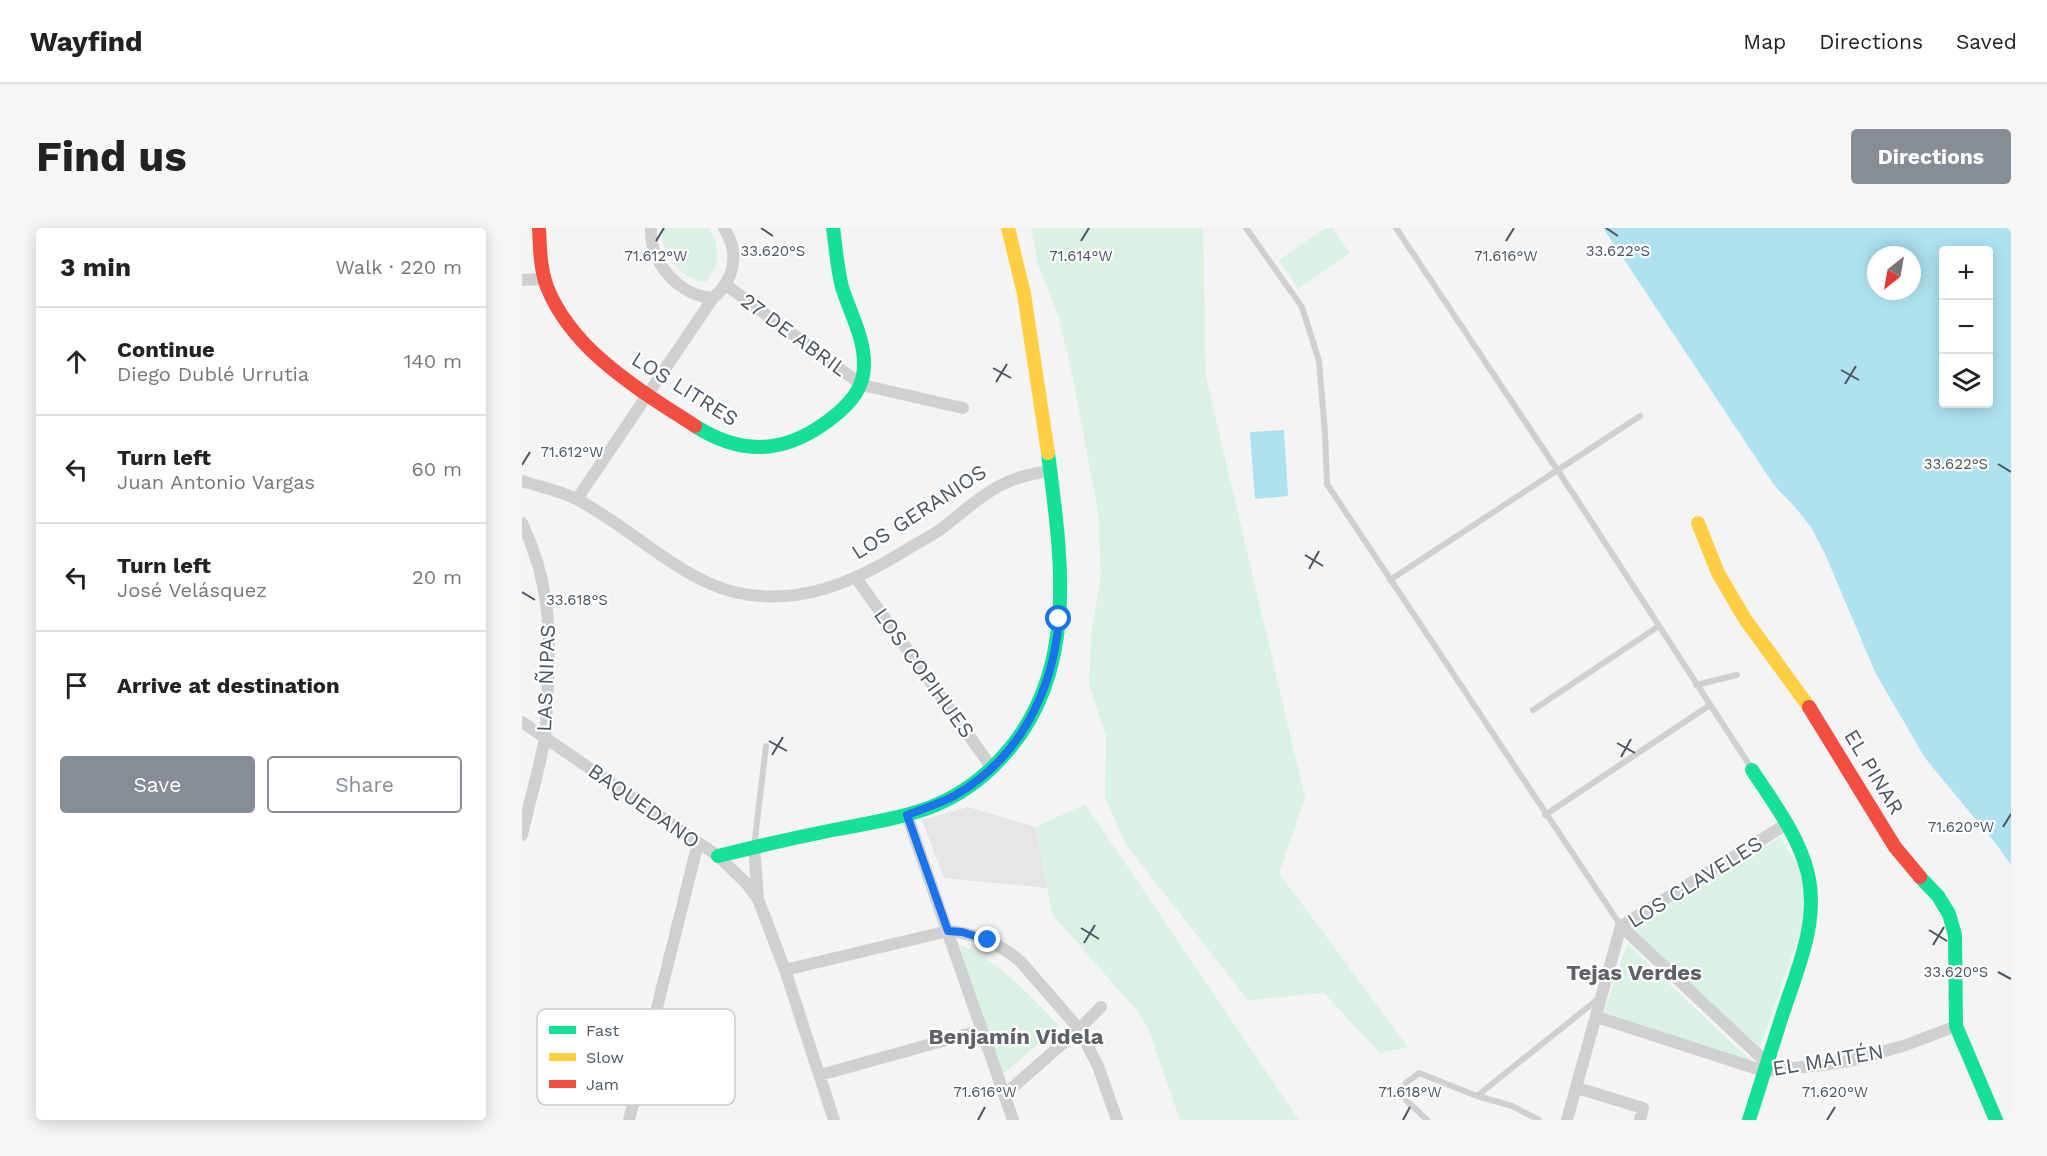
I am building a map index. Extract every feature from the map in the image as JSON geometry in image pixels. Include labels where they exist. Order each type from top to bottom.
[{"type":"street","name":"LOS LITRES","points":[[539,228],[538,245],[543,279],[558,312],[580,341],[647,394],[721,440],[747,448],[787,445],[809,436],[826,423],[847,404],[862,386]]},
{"type":"street","name":"27 DE ABRIL","points":[[651,228],[654,251],[668,273],[689,292],[713,298],[726,285],[733,269],[734,252],[724,228]]},
{"type":"street","points":[[833,228],[843,289],[862,339],[864,362],[862,386],[963,408]]},
{"type":"street","points":[[718,856],[907,815],[952,797],[992,768],[1011,748],[1042,697],[1054,659],[1059,619],[1059,564],[1051,471],[1026,300],[1008,228]]},
{"type":"street","points":[[522,280],[543,279]]},
{"type":"street","name":"27 DE ABRIL","points":[[726,285],[862,386]]},
{"type":"street","points":[[577,499],[713,298]]},
{"type":"street","name":"LOS GERANIOS","points":[[522,481],[577,499],[704,581],[734,591],[765,596],[803,595],[856,578],[939,530],[989,491],[1008,480],[1029,473],[1051,471]]},
{"type":"street","name":"LAS ÑIPAS","points":[[522,522],[536,556],[549,615],[544,737],[528,785],[522,835]]},
{"type":"street","name":"EL PINAR","points":[[1698,523],[1718,573],[1736,604],[1812,711],[1895,847],[1938,896],[1949,914],[1955,935],[1956,1026],[1996,1120]]},
{"type":"street","name":"LOS COPIHUES","points":[[856,578],[992,768]]},
{"type":"street","name":"BAQUEDANO","points":[[522,722],[718,856],[746,883],[758,899],[785,970],[834,1120]]},
{"type":"street","points":[[1749,1120],[1807,940],[1811,916],[1808,874],[1797,843],[1752,770]]},
{"type":"street","points":[[907,815],[1013,1120]]},
{"type":"street","name":"LOS CLAVELES","points":[[1567,1120],[1622,926],[1785,825]]},
{"type":"street","points":[[657,1009],[698,843]]},
{"type":"street","name":"BAQUEDANO","points":[[754,847],[758,899]]},
{"type":"street","points":[[1622,926],[1766,1067]]},
{"type":"street","points":[[785,970],[948,931],[976,935],[994,943],[1011,954],[1054,998],[1079,1029],[1098,1065],[1117,1120]]},
{"type":"street","points":[[1004,1095],[1101,1007]]},
{"type":"street","name":"EL MAITÉN","points":[[1597,1017],[1766,1067],[1813,1067],[1854,1060],[1906,1045],[1956,1026]]},
{"type":"street","points":[[820,1075],[982,1030]]},
{"type":"street","points":[[1577,1088],[1643,1108],[1640,1120]]},
{"type":"street","points":[[630,1120],[634,1105]]},
{"type":"lane","points":[[1246,228],[1302,307],[1319,361],[1327,484],[1545,814],[1622,926]]},
{"type":"lane","points":[[1396,228],[1558,470],[1752,770]]},
{"type":"lane","points":[[1390,580],[1640,416]]},
{"type":"lane","points":[[1533,710],[1659,626]]},
{"type":"lane","points":[[1696,685],[1737,675]]},
{"type":"lane","points":[[1545,814],[1710,705]]},
{"type":"lane","points":[[754,847],[766,746]]},
{"type":"lane","points":[[1477,1096],[1602,996]]},
{"type":"lane","points":[[1427,1120],[1402,1093],[1406,1083],[1419,1073],[1477,1096],[1512,1106],[1539,1120]]},
{"type":"shaded area","points":[[968,807],[1036,827],[1047,888],[944,878],[922,820]]},
{"type":"green space","points":[[662,228],[709,228],[716,242],[717,256],[714,269],[706,282],[689,277],[674,263],[664,246]]},
{"type":"green space","points":[[1031,228],[1203,228],[1206,377],[1305,798],[1279,873],[1408,1047],[1380,1053],[1324,993],[1248,1000],[1126,845],[1105,797],[1106,736],[1089,684],[1091,636],[1101,576],[1098,512],[1073,378],[1059,318],[1038,264]]},
{"type":"green space","points":[[1325,228],[1332,228],[1350,253],[1298,289],[1279,260]]},
{"type":"green space","points":[[1085,804],[1299,1120],[1180,1120],[1148,1028],[1138,1012],[1052,914],[1036,827]]},
{"type":"green space","points":[[1780,837],[1799,867],[1804,891],[1802,926],[1760,1048],[1632,928]]},
{"type":"green space","points":[[959,944],[989,960],[1024,990],[1059,1026],[1001,1076]]},
{"type":"green space","points":[[1627,944],[1752,1062],[1604,1013]]},
{"type":"water","points":[[1603,228],[2011,228],[2011,865],[1925,758],[1876,674],[1825,554],[1811,527],[1774,485]]},
{"type":"water","points":[[1284,430],[1288,496],[1255,499],[1250,432]]},
{"type":"traffic: fast","points":[[695,426],[714,437],[751,447],[786,443],[821,426],[853,398],[862,381],[864,356],[860,336],[842,287],[833,228]]},
{"type":"traffic: fast","points":[[718,856],[920,811],[952,797],[971,785],[1005,754],[1029,721],[1045,686],[1055,649],[1060,611],[1060,571],[1048,453]]},
{"type":"traffic: fast","points":[[1749,1120],[1800,964],[1811,910],[1811,892],[1804,860],[1784,820],[1752,770]]},
{"type":"traffic: fast","points":[[1920,877],[1938,896],[1949,914],[1955,935],[1956,1026],[1996,1120]]},
{"type":"traffic: slow","points":[[1008,228],[1024,294],[1048,453]]},
{"type":"traffic: slow","points":[[1698,523],[1718,573],[1745,619],[1809,707]]},
{"type":"traffic: jam","points":[[539,228],[542,265],[547,287],[573,331],[610,367],[695,426]]},
{"type":"traffic: jam","points":[[1809,707],[1895,847],[1920,877]]},
{"type":"district","name":"Tejas Verdes","points":[[1634,972]]},
{"type":"district","name":"Benjamín Videla","points":[[1016,1036]]},
{"type":"route","points":[[988,940],[976,935],[948,931],[907,815],[952,797],[968,787],[992,768],[1011,748],[1023,732],[1042,697],[1054,659],[1059,619]]}]
